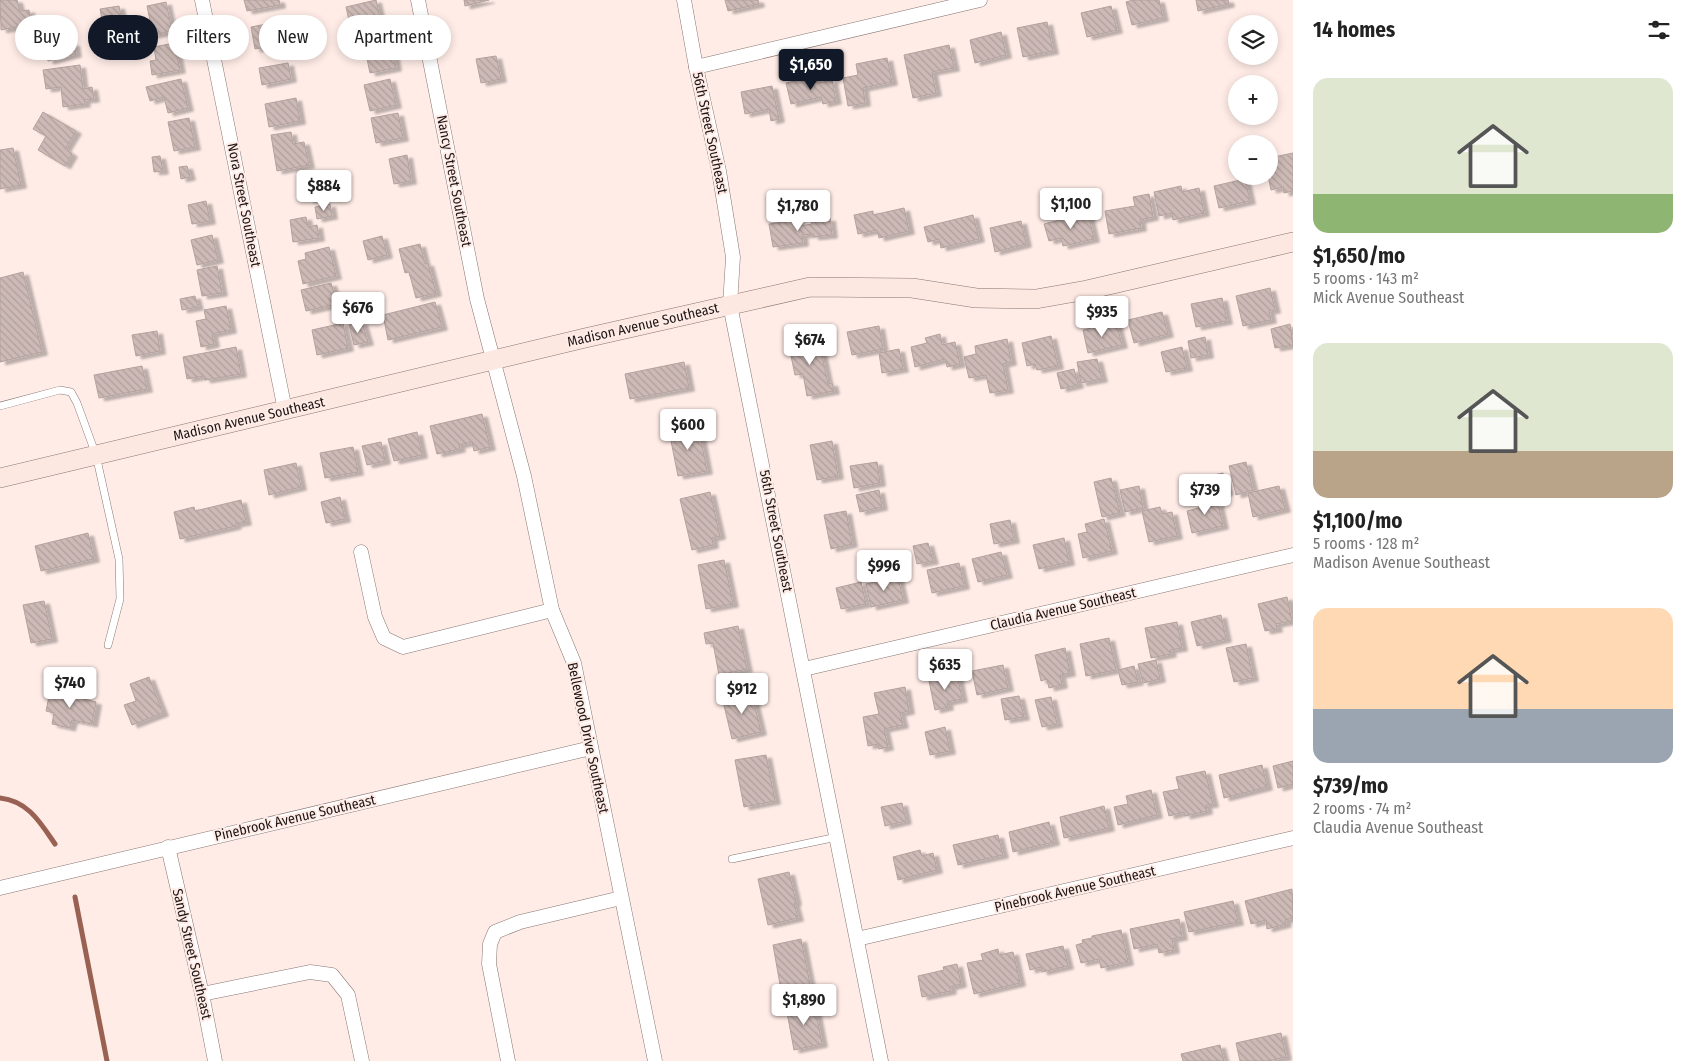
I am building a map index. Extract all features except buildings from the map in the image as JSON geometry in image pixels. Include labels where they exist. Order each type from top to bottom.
[{"type":"street","name":"Nora Street Southeast","points":[[202,0],[285,410]]},
{"type":"street","name":"Nancy Street Southeast","points":[[418,0],[477,299],[494,360]]},
{"type":"street","name":"56th Street Southeast","points":[[684,0],[696,67],[719,171],[733,257],[730,305],[881,1061]]},
{"type":"street","points":[[696,67],[980,0]]},
{"type":"street","name":"Madison Avenue Southeast","points":[[0,478],[810,287],[912,288],[976,298],[1036,299],[1087,290],[1293,242]]},
{"type":"street","name":"Bellewood Drive Southeast","points":[[494,360],[524,476],[552,610],[574,662],[654,1061]]},
{"type":"street","points":[[360,552],[375,617],[384,638],[402,647],[552,610]]},
{"type":"street","name":"Claudia Avenue Southeast","points":[[804,669],[1293,555]]},
{"type":"street","name":"Pinebrook Avenue Southeast","points":[[0,888],[591,748]]},
{"type":"street","name":"Pinebrook Avenue Southeast","points":[[857,939],[1293,838]]},
{"type":"street","name":"Sandy Street Southeast","points":[[168,848],[202,994],[215,1061]]},
{"type":"street","points":[[508,1061],[489,964],[490,944],[495,932],[520,922],[621,898]]},
{"type":"street","points":[[202,994],[310,972],[332,975],[348,995],[362,1061]]},
{"type":"lane","points":[[0,406],[60,390],[71,392],[77,403],[96,455],[119,559],[120,599],[108,645]]},
{"type":"lane","points":[[732,859],[837,837]]},
{"type":"waterway","points":[[0,798],[18,803],[26,808],[55,844]]},
{"type":"waterway","points":[[75,897],[107,1061]]}]
